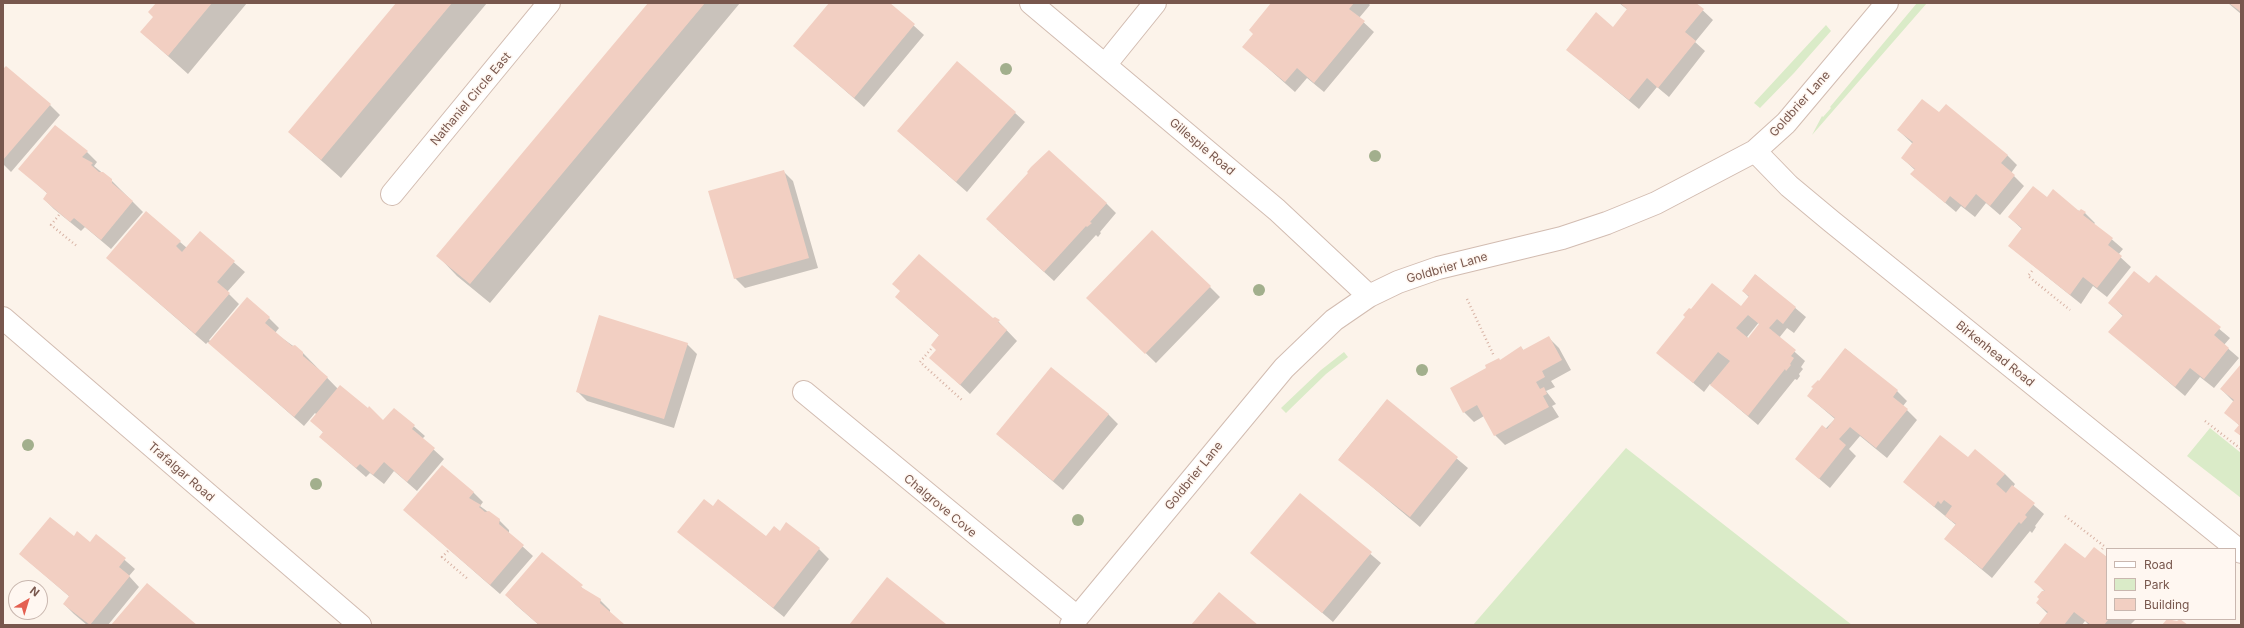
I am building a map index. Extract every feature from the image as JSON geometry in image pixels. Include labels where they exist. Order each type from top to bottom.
[{"type":"street","name":"Nathaniel Circle East","points":[[392,194],[549,3]]},
{"type":"street","name":"Gillespie Road","points":[[1032,3],[1276,210],[1369,296]]},
{"type":"street","points":[[1105,65],[1155,3]]},
{"type":"street","name":"Goldbrier Lane","points":[[1074,621],[1284,368],[1334,320],[1369,296],[1398,282],[1438,268],[1562,238],[1607,223],[1656,203],[1755,151],[1786,123],[1887,3]]},
{"type":"street","name":"Birkenhead Road","points":[[1755,151],[1789,186],[1831,221],[2241,552]]},
{"type":"street","name":"Trafalgar Road","points":[[3,318],[360,625]]},
{"type":"street","name":"Chalgrove Cove","points":[[804,392],[1074,621]]},
{"type":"path","points":[[59,215],[51,224],[78,247]]},
{"type":"path","points":[[2032,271],[2028,276],[2070,310]]},
{"type":"path","points":[[1467,299],[1494,356]]},
{"type":"path","points":[[931,349],[920,362],[962,400]]},
{"type":"path","points":[[2205,421],[2241,449]]},
{"type":"path","points":[[2065,516],[2104,546],[2102,550]]},
{"type":"path","points":[[448,551],[442,557],[469,580]]},
{"type":"green space","points":[[1917,3],[1927,3],[1812,135],[1822,116],[1823,117],[1831,108],[1830,107]]},
{"type":"green space","points":[[1826,25],[1831,31],[1794,73],[1760,108],[1754,103]]},
{"type":"green space","points":[[1344,352],[1348,357],[1326,374],[1286,413],[1281,408],[1321,370]]},
{"type":"green space","points":[[2210,428],[2241,453],[2241,498],[2187,456]]},
{"type":"green space","points":[[1626,448],[1852,625],[1473,625]]},
{"type":"building","points":[[156,3],[212,3],[168,56],[140,32],[153,17],[148,12]]},
{"type":"building","points":[[396,3],[452,3],[321,160],[288,132]]},
{"type":"building","points":[[648,3],[705,3],[470,284],[436,256]]},
{"type":"building","points":[[829,3],[890,3],[915,24],[854,98],[793,46]]},
{"type":"building","points":[[1271,3],[1354,3],[1349,9],[1365,21],[1314,83],[1297,68],[1285,82],[1242,47],[1253,34],[1249,30]]},
{"type":"building","points":[[1620,3],[1696,3],[1704,9],[1685,32],[1696,41],[1658,88],[1647,78],[1629,100],[1566,50],[1596,12],[1613,27],[1627,9]]},
{"type":"building","points":[[2229,3],[2241,3],[2241,12]]},
{"type":"building","points":[[957,61],[1016,112],[956,182],[897,131]]},
{"type":"building","points":[[6,66],[51,104],[3,160],[3,69]]},
{"type":"building","points":[[1922,99],[1939,112],[1946,104],[2008,155],[2001,163],[2015,175],[1990,206],[1976,194],[1965,208],[1950,196],[1945,203],[1910,174],[1915,169],[1901,158],[1913,142],[1897,130]]},
{"type":"building","points":[[55,125],[88,151],[82,157],[93,163],[91,165],[99,172],[103,172],[112,179],[112,183],[133,201],[101,240],[74,218],[70,222],[43,199],[47,193],[18,169]]},
{"type":"building","points":[[1049,150],[1107,203],[1090,222],[1092,223],[1087,227],[1086,226],[1044,272],[986,219],[1028,173],[1027,172],[1031,167]]},
{"type":"building","points":[[784,170],[809,258],[734,279],[708,191]]},
{"type":"building","points":[[2033,186],[2047,197],[2053,189],[2079,211],[2081,209],[2086,212],[2083,215],[2113,238],[2108,245],[2122,256],[2097,288],[2083,277],[2070,295],[2008,246],[2022,228],[2008,217]]},
{"type":"building","points":[[146,211],[181,241],[176,246],[182,252],[200,231],[235,261],[217,282],[230,293],[195,334],[106,258]]},
{"type":"building","points":[[1152,230],[1211,286],[1145,354],[1086,298]]},
{"type":"building","points":[[919,254],[993,318],[995,317],[1000,320],[998,322],[1007,330],[960,385],[929,358],[936,350],[931,345],[939,335],[895,297],[900,291],[892,284]]},
{"type":"building","points":[[2134,271],[2149,283],[2156,275],[2221,327],[2214,335],[2229,348],[2204,379],[2190,368],[2175,387],[2108,332],[2123,315],[2108,303]]},
{"type":"building","points":[[1755,274],[1796,307],[1783,324],[1777,319],[1769,328],[1796,350],[1791,356],[1794,358],[1790,364],[1791,365],[1786,371],[1785,369],[1748,416],[1710,385],[1730,361],[1718,352],[1693,383],[1656,353],[1685,317],[1683,315],[1689,308],[1691,309],[1712,283],[1741,306],[1749,296],[1742,291]],"holes":[[[1748,315],[1759,324],[1748,338],[1736,328]]]},
{"type":"building","points":[[247,297],[270,317],[265,323],[292,346],[295,345],[303,352],[303,356],[328,377],[294,417],[208,343]]},
{"type":"building","points":[[599,315],[688,343],[664,419],[576,392]]},
{"type":"building","points":[[1549,336],[1562,360],[1542,371],[1545,377],[1536,382],[1540,389],[1544,387],[1547,394],[1543,396],[1549,407],[1494,436],[1477,405],[1463,413],[1450,388],[1486,368],[1485,365],[1499,358],[1500,360],[1521,346],[1523,350]]},
{"type":"building","points":[[1845,348],[1898,390],[1893,397],[1908,409],[1876,448],[1850,427],[1839,439],[1846,445],[1819,479],[1795,459],[1822,425],[1827,429],[1835,418],[1807,396],[1813,388],[1811,387],[1818,380],[1819,381]]},
{"type":"building","points":[[2241,364],[2241,436],[2234,431],[2239,425],[2224,413],[2234,400],[2220,389]]},
{"type":"building","points":[[1051,367],[1109,414],[1053,481],[996,434]]},
{"type":"building","points":[[340,385],[368,408],[369,406],[383,420],[394,408],[415,425],[412,429],[435,448],[407,482],[384,462],[373,475],[360,464],[356,468],[319,437],[323,432],[310,421]]},
{"type":"building","points":[[1387,399],[1458,457],[1410,517],[1338,460]]},
{"type":"building","points":[[1940,435],[1968,457],[1975,449],[2005,474],[1996,484],[2006,493],[2012,485],[2035,503],[2025,515],[2027,517],[2021,524],[2019,522],[1982,569],[1944,539],[1956,524],[1945,516],[1952,506],[1944,500],[1941,504],[1938,501],[1934,507],[1903,482]]},
{"type":"building","points":[[442,465],[474,492],[469,498],[481,505],[479,507],[485,512],[489,511],[500,519],[499,524],[524,545],[490,585],[403,510]]},
{"type":"building","points":[[1300,493],[1372,552],[1322,613],[1250,553]]},
{"type":"building","points":[[704,499],[713,506],[718,499],[766,536],[774,526],[780,531],[786,522],[820,548],[773,608],[677,532]]},
{"type":"building","points":[[50,517],[74,536],[77,531],[90,542],[96,534],[126,558],[119,567],[130,576],[90,625],[63,604],[69,596],[19,554]]},
{"type":"building","points":[[2065,543],[2085,558],[2094,547],[2106,556],[2106,620],[2108,620],[2104,625],[2091,625],[2074,612],[2064,625],[2038,625],[2048,612],[2036,603],[2039,599],[2037,597],[2042,591],[2045,591],[2034,582]]},
{"type":"building","points":[[542,552],[583,585],[581,587],[601,599],[600,603],[624,624],[539,625],[505,595]]},
{"type":"building","points":[[887,577],[946,624],[849,625]]},
{"type":"building","points":[[147,583],[197,625],[111,625]]},
{"type":"building","points":[[1219,592],[1258,625],[1191,625]]},
{"type":"building","points":[[2166,620],[2181,620],[2188,625],[2162,625]]}]
